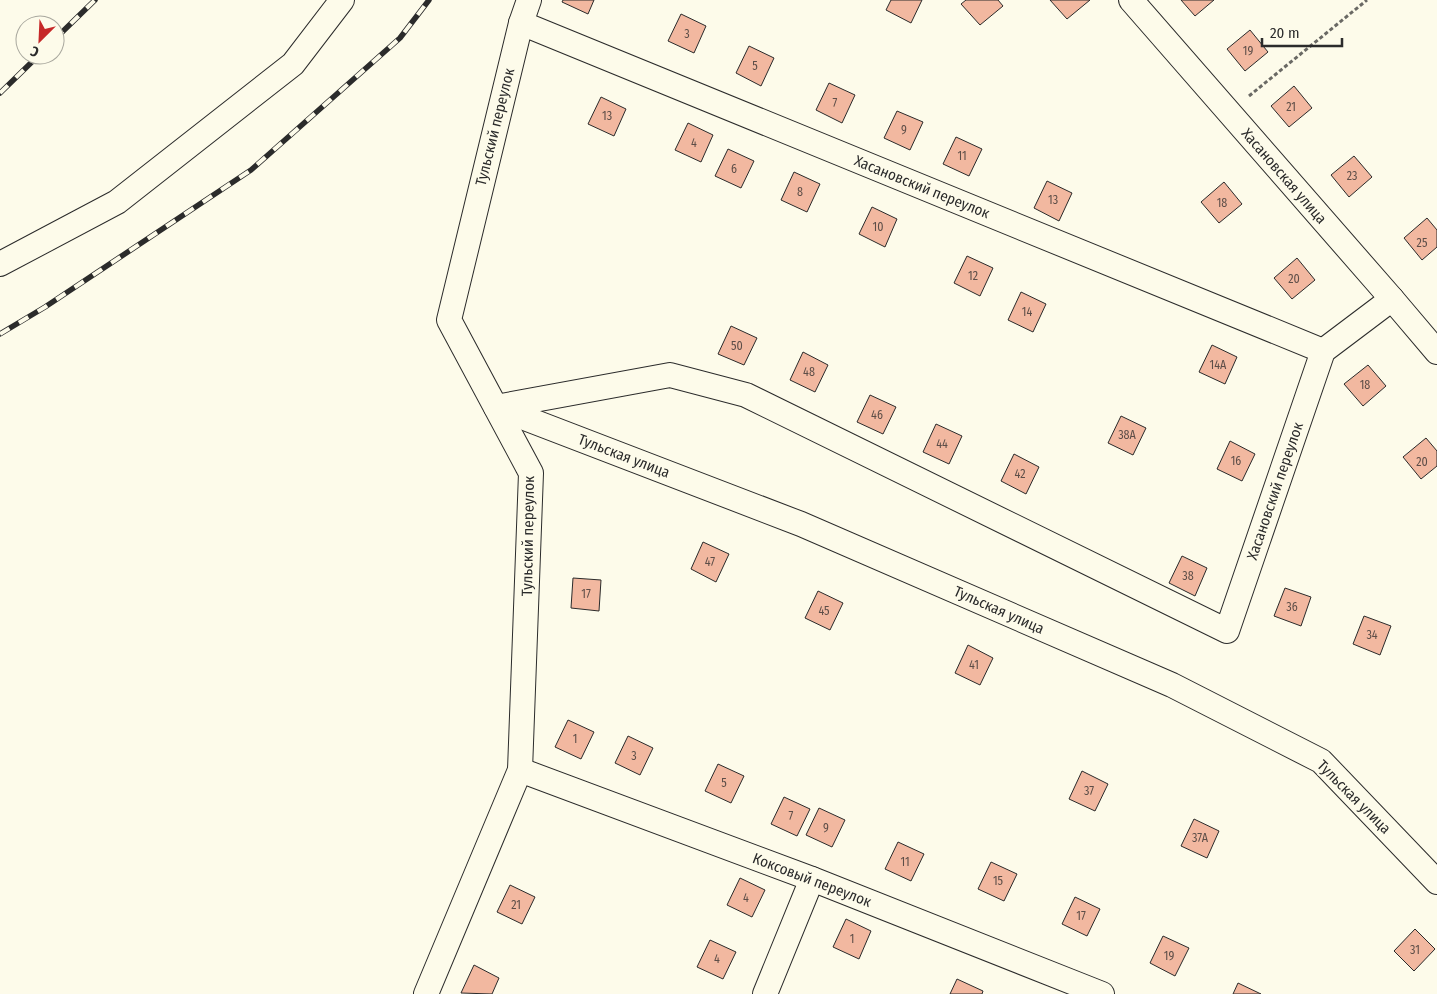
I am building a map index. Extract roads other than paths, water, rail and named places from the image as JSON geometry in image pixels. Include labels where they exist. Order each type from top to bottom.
[{"type":"street","points":[[0,264],[117,202],[293,64],[342,0]]},
{"type":"street","name":"Тульский переулок","points":[[426,994],[520,770],[531,473],[449,320],[521,23],[529,0]]},
{"type":"street","name":"Хасановская улица","points":[[1131,0],[1437,352]]},
{"type":"street","name":"Хасановский переулок","points":[[496,406],[670,375],[746,395],[1227,631],[1323,351],[521,23]]},
{"type":"street","points":[[1323,351],[1392,299]]},
{"type":"street","name":"Тульская улица","points":[[496,406],[801,524],[1172,685],[1321,761],[1437,882]]},
{"type":"street","name":"Коксовый переулок","points":[[520,770],[812,879],[1102,994]]},
{"type":"street","points":[[765,994],[812,879]]},
{"type":"railway","points":[[65,29],[95,0]]},
{"type":"railway","points":[[0,334],[45,307],[251,170],[400,38],[429,0]]},
{"type":"railway","points":[[0,93],[29,65]]}]
